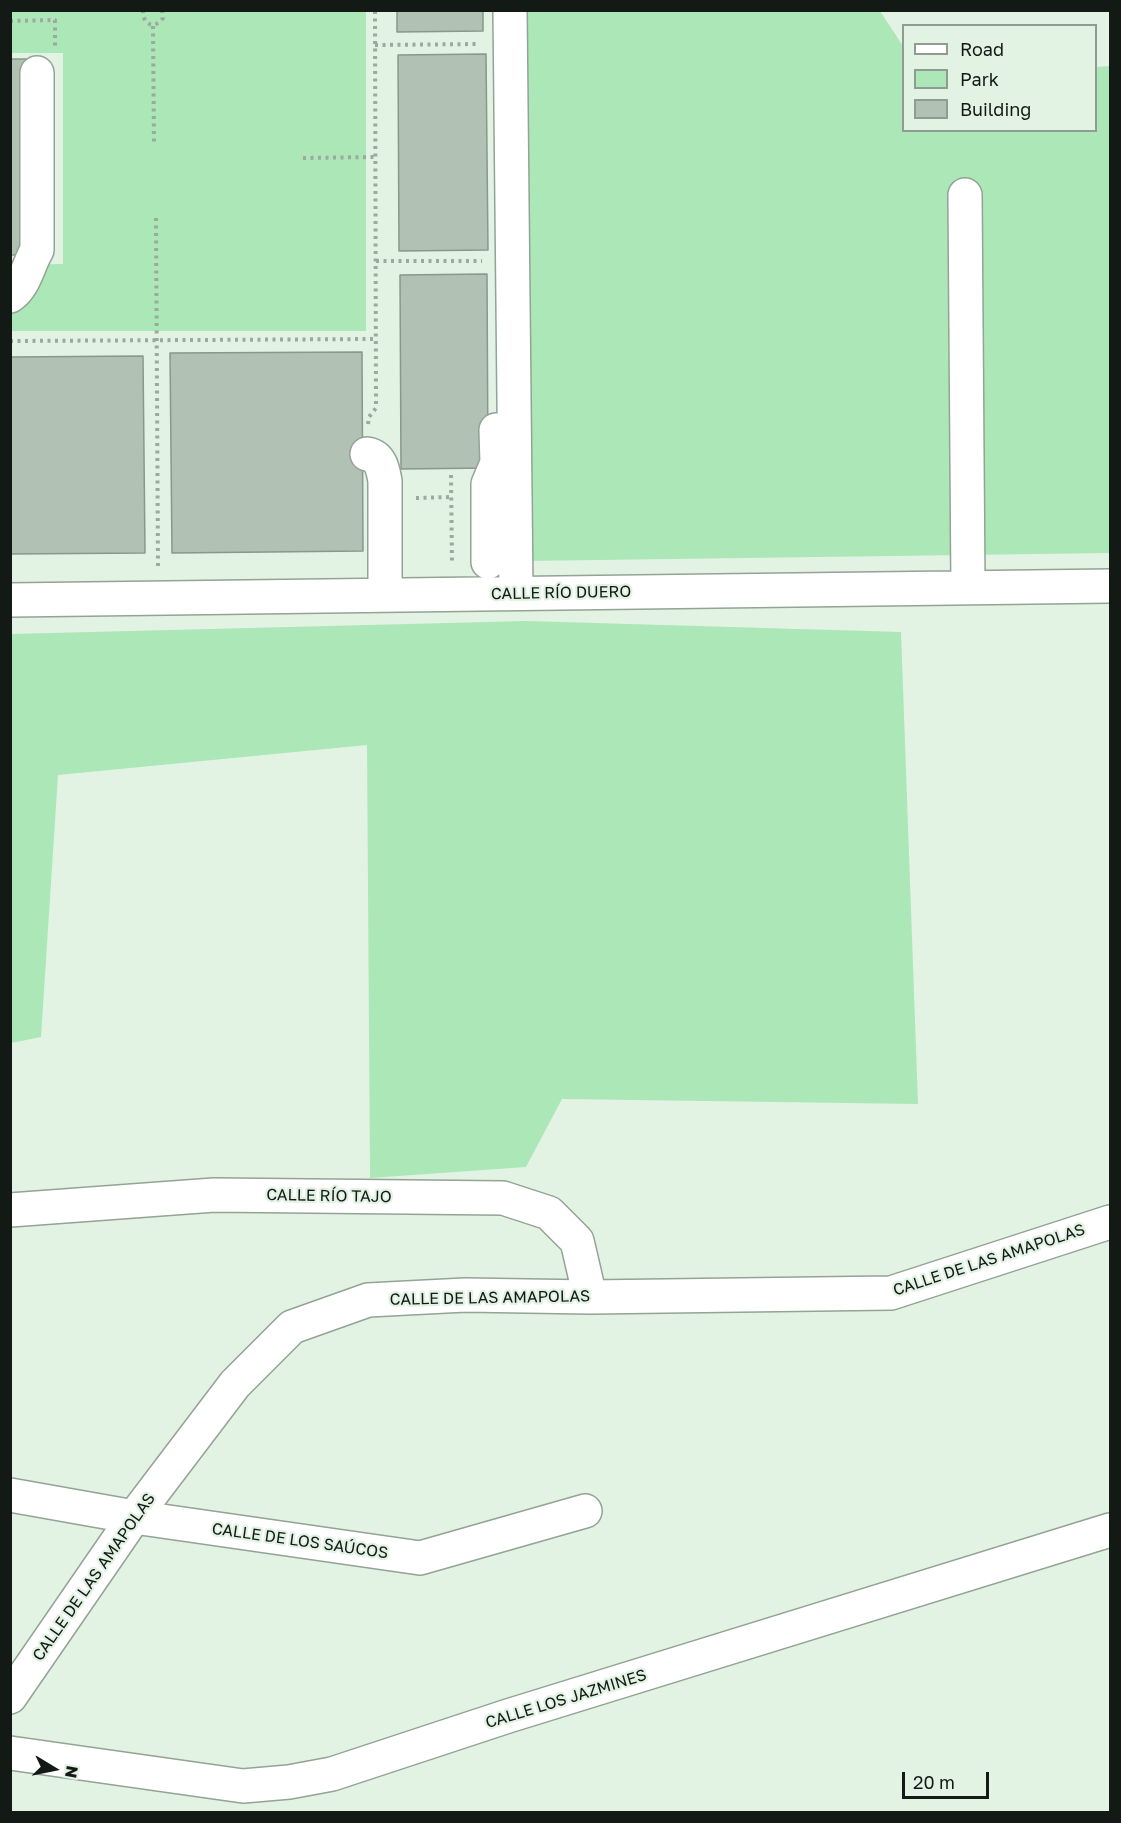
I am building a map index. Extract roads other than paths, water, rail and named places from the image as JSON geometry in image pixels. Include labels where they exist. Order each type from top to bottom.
[{"type":"street","points":[[489,561],[488,484],[496,463],[492,10]]},
{"type":"street","points":[[510,10],[516,593]]},
{"type":"street","points":[[10,296],[23,282],[37,250],[37,73]]},
{"type":"street","points":[[965,195],[968,588]]},
{"type":"street","points":[[367,453],[373,454],[378,459],[383,468],[385,481],[385,595]]},
{"type":"street","name":"CALLE RÍO DUERO","points":[[10,600],[1110,586]]},
{"type":"street","name":"CALLE RÍO TAJO","points":[[10,1210],[214,1195],[503,1198],[549,1213],[577,1242],[590,1297]]},
{"type":"street","name":"CALLE DE LAS AMAPOLAS","points":[[10,1696],[134,1517],[235,1384],[292,1327],[368,1300],[465,1295],[590,1297],[891,1293],[1110,1222]]},
{"type":"street","name":"CALLE DE LOS SAÚCOS","points":[[10,1495],[134,1517],[420,1558],[585,1511]]},
{"type":"street","name":"CALLE LOS JAZMINES","points":[[10,1753],[243,1786],[289,1782],[332,1774],[508,1716],[1110,1530]]}]
